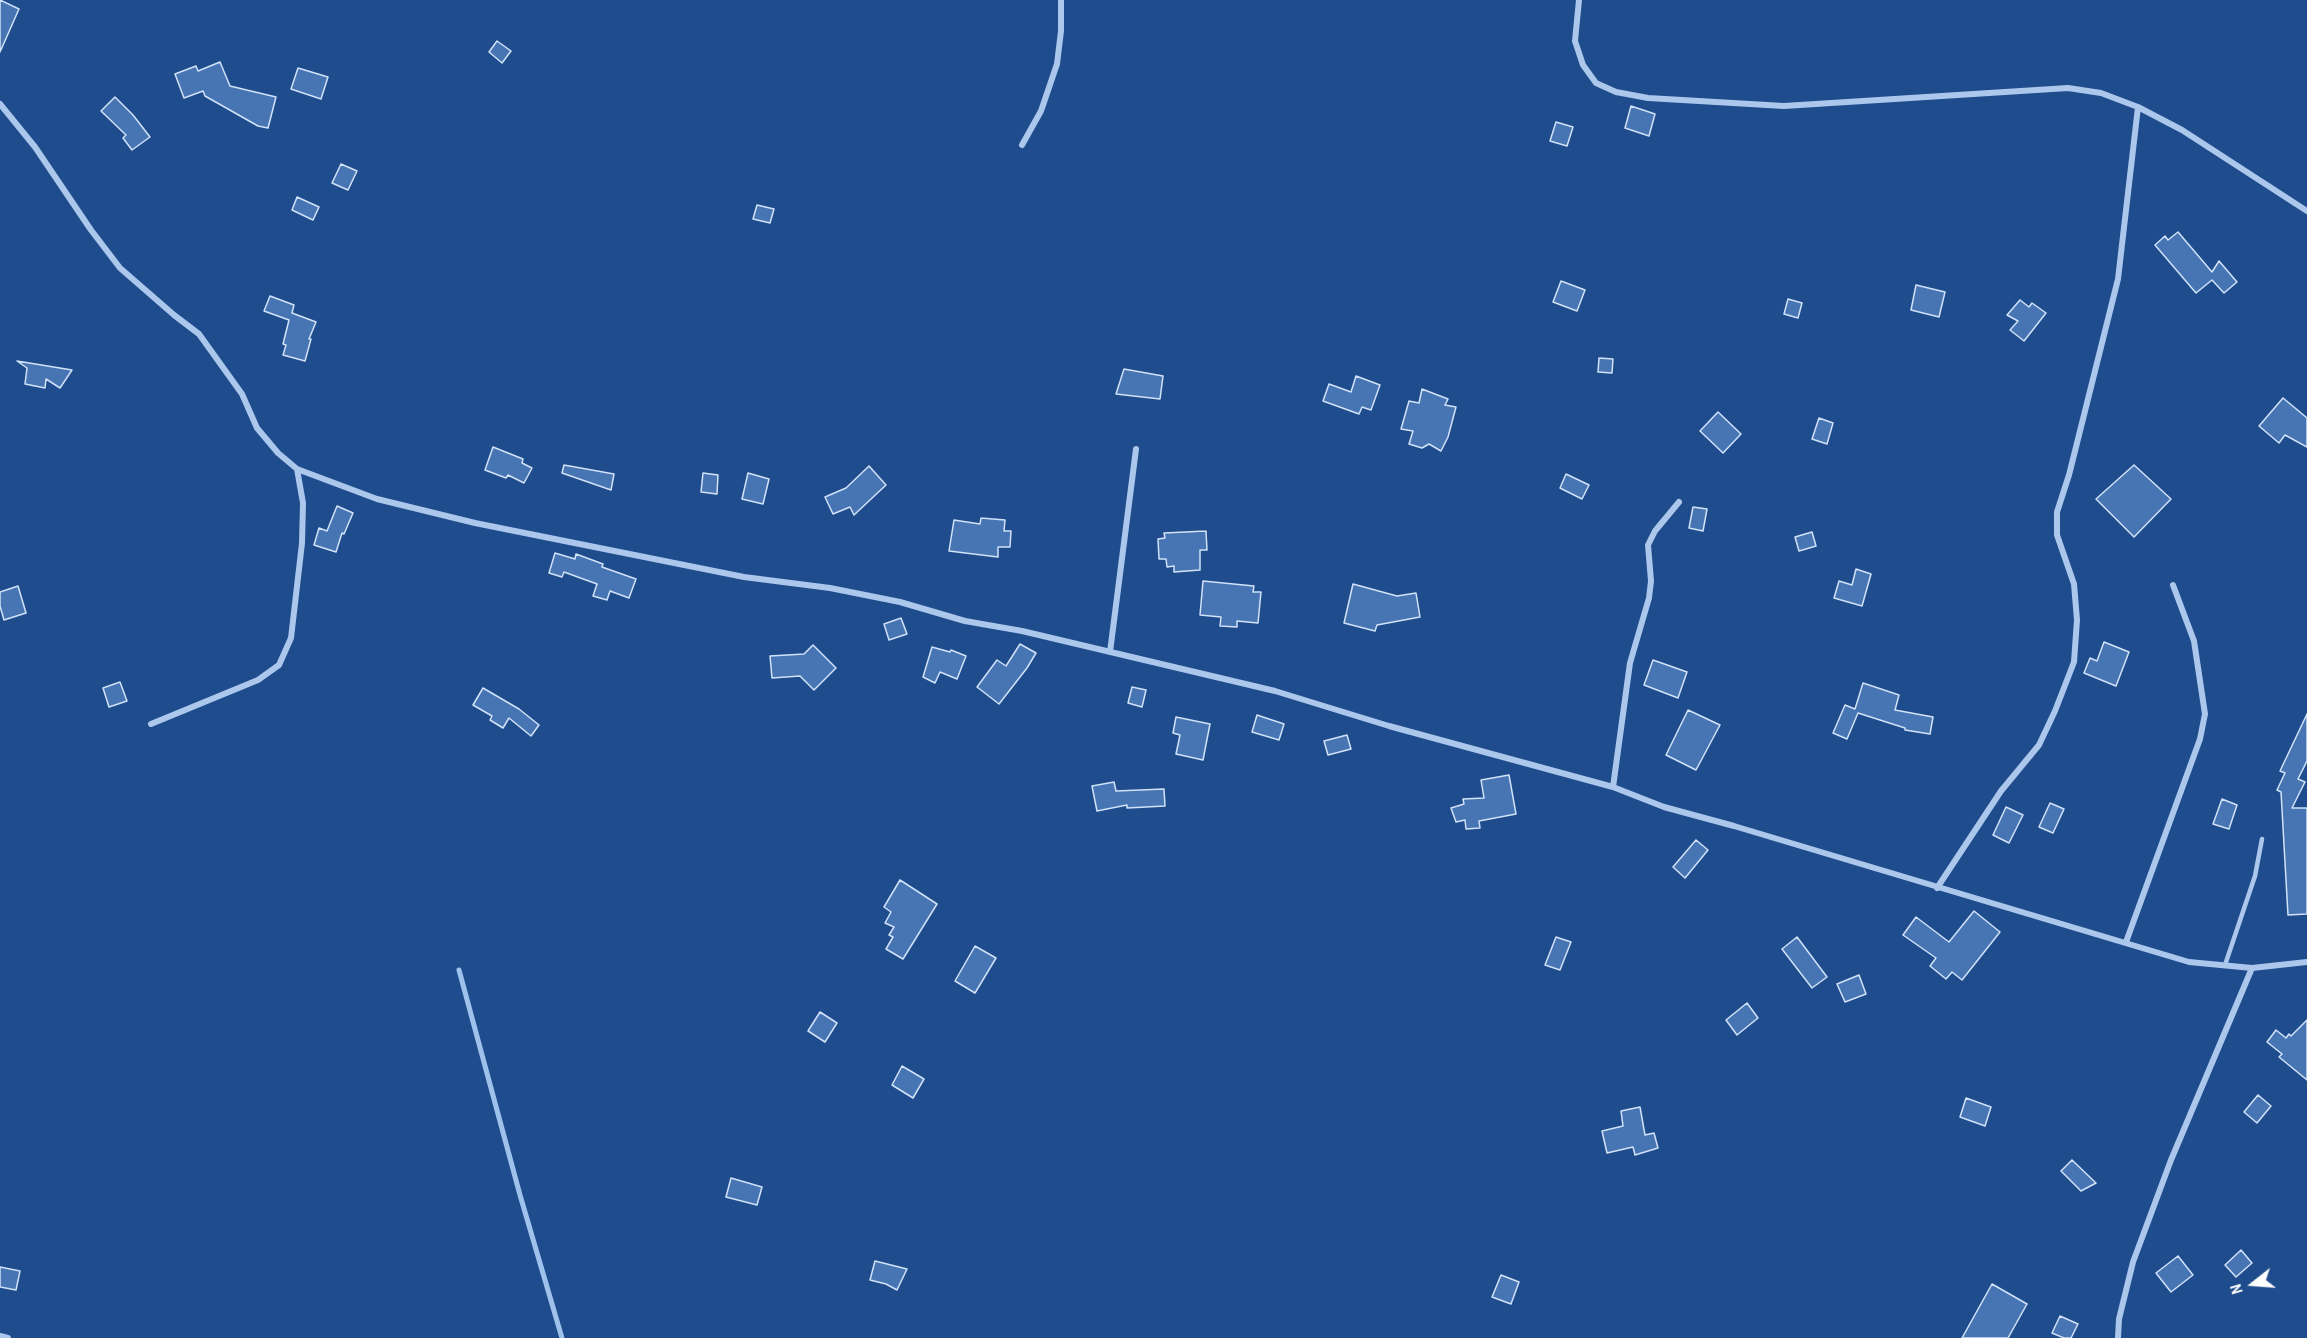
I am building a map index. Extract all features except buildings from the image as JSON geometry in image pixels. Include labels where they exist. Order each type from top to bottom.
[{"type":"street","points":[[1022,145],[1041,111],[1057,64],[1061,32],[1061,0]]},
{"type":"street","points":[[1579,0],[1575,41],[1583,65],[1596,82],[1616,92],[1648,98],[1784,106],[2068,88],[2101,93],[2138,107],[2182,130],[2307,211]]},
{"type":"street","points":[[0,104],[35,147],[91,230],[120,268],[199,334],[242,394],[257,428],[278,453],[297,469],[377,499],[475,523],[744,576],[830,588],[900,602],[966,621],[1023,631],[1275,691],[1389,726],[1613,787],[1664,807],[2189,962],[2252,968],[2307,962]]},
{"type":"street","points":[[1937,888],[2001,791],[2038,745],[2055,711],[2074,662],[2077,620],[2074,584],[2057,535],[2057,512],[2069,475],[2118,279],[2138,107]]},
{"type":"street","points":[[1110,652],[1136,449]]},
{"type":"street","points":[[151,724],[258,680],[279,665],[291,638],[303,543],[303,503],[297,469]]},
{"type":"street","points":[[1613,787],[1630,663],[1649,598],[1651,581],[1648,545],[1655,531],[1679,502]]},
{"type":"street","points":[[2126,942],[2200,739],[2205,714],[2194,641],[2173,585]]},
{"type":"street","points":[[2118,1338],[2119,1319],[2133,1262],[2171,1160],[2252,968]]},
{"type":"street","points":[[0,1336],[8,1338]]},
{"type":"lane","points":[[2225,965],[2255,876],[2262,839]]},
{"type":"waterway","points":[[459,970],[520,1195],[562,1338]]}]
